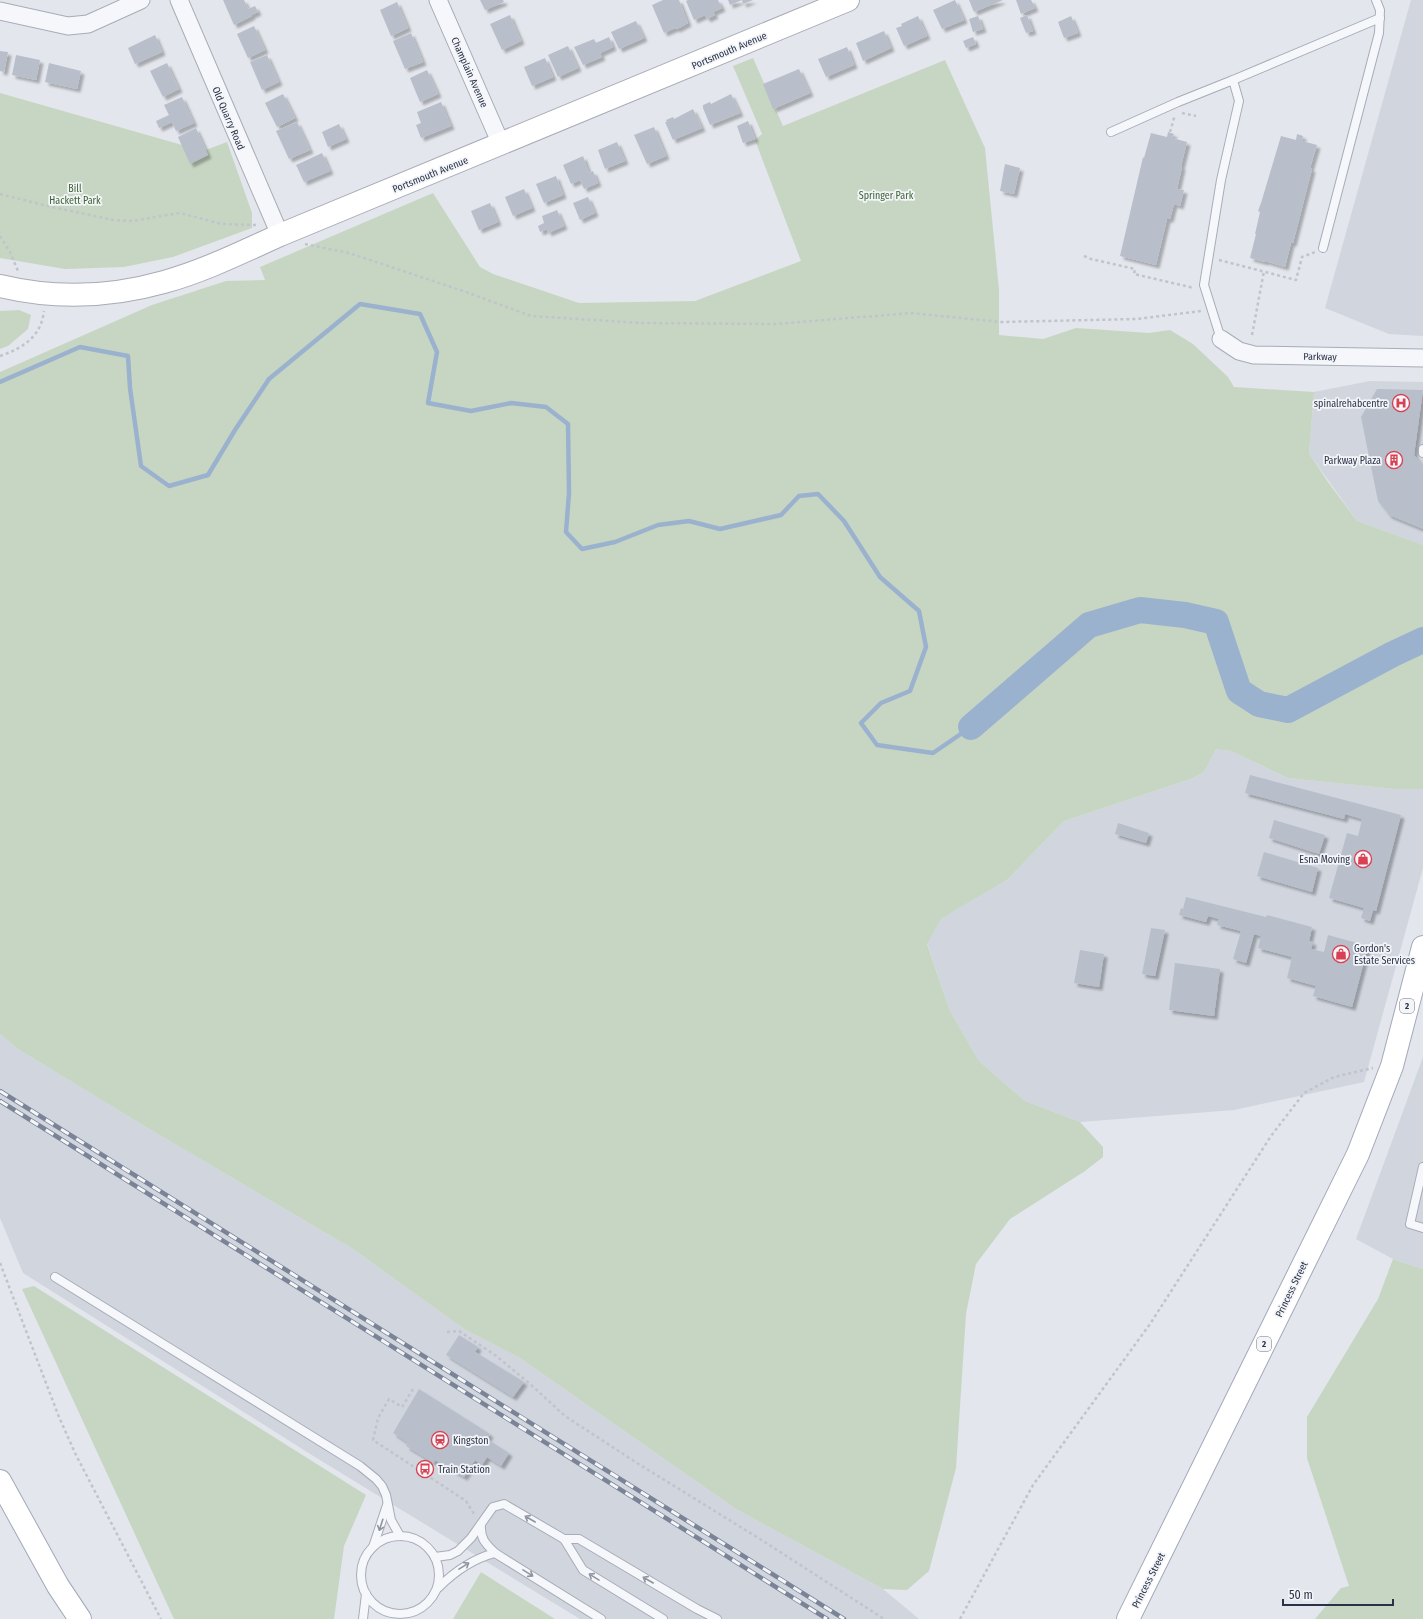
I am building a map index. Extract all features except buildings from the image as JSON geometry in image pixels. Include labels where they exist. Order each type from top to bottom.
[{"type":"main road","name":"Portsmouth Avenue","points":[[0,286],[34,293],[75,295],[104,294],[144,287],[198,271],[280,235],[848,0]]},
{"type":"main road","name":"Princess Street","points":[[1128,1619],[1358,1154],[1392,1066],[1423,950]]},
{"type":"main road","points":[[0,1481],[58,1586],[80,1619]]},
{"type":"main road","points":[[58,1586],[69,1619]]},
{"type":"street","points":[[0,11],[68,26],[88,24],[141,0]]},
{"type":"street","name":"Old Quarry Road","points":[[178,0],[280,235]]},
{"type":"street","name":"Champlain Avenue","points":[[438,0],[501,144]]},
{"type":"street","name":"Parkway","points":[[1221,339],[1239,351],[1254,355],[1423,358]]},
{"type":"lane","points":[[1323,248],[1379,33],[1380,10],[1376,0]]},
{"type":"lane","points":[[1111,132],[1178,102],[1380,18]]},
{"type":"lane","points":[[1221,339],[1204,285],[1221,180],[1239,101],[1233,80]]},
{"type":"lane","points":[[1423,449],[1423,454]]},
{"type":"lane","points":[[1423,1167],[1410,1224],[1423,1228]]},
{"type":"lane","points":[[54,1277],[360,1466],[382,1486],[386,1495],[391,1520],[400,1536]]},
{"type":"lane","points":[[388,1504],[373,1547],[366,1557],[361,1569],[362,1582],[366,1594],[374,1604],[384,1611],[397,1615],[410,1614]]},
{"type":"lane","points":[[434,1557],[450,1555],[458,1551],[481,1525],[494,1507],[504,1504],[564,1539],[583,1570],[663,1619]]},
{"type":"lane","points":[[481,1525],[480,1533],[483,1542],[495,1553],[601,1619]]},
{"type":"lane","points":[[373,1547],[384,1540],[400,1536],[409,1537],[421,1542],[431,1550],[437,1562],[440,1575],[438,1588]]},
{"type":"lane","points":[[564,1539],[579,1539],[697,1609],[717,1619]]},
{"type":"lane","points":[[403,1619],[422,1608],[432,1599],[438,1588],[460,1568],[472,1561],[495,1553]]},
{"type":"lane","points":[[363,1619],[366,1594]]},
{"type":"path","points":[[1176,111],[1196,116]]},
{"type":"path","points":[[0,194],[113,220],[132,221],[180,213],[222,224],[256,225]]},
{"type":"path","points":[[0,236],[10,252],[19,274]]},
{"type":"path","points":[[300,245],[305,244],[349,253],[466,292],[532,316],[642,323],[775,324],[911,313],[1001,322],[1137,319],[1212,310]]},
{"type":"path","points":[[1208,257],[1296,280],[1302,257],[1323,248]]},
{"type":"path","points":[[1084,256],[1090,259],[1135,269],[1134,274],[1206,290]]},
{"type":"path","points":[[1252,335],[1264,271]]},
{"type":"path","points":[[0,356],[21,347],[35,336],[43,319],[45,307]]},
{"type":"path","points":[[960,1619],[1033,1486],[1150,1324],[1271,1136],[1304,1093],[1334,1077],[1375,1067]]},
{"type":"path","points":[[0,1263],[59,1417],[75,1453],[161,1619]]},
{"type":"path","points":[[447,1332],[459,1331],[506,1364],[565,1416],[884,1619]]},
{"type":"path","points":[[413,1389],[402,1407],[389,1399],[378,1418],[373,1440],[466,1501],[481,1525]]},
{"type":"shaded area","points":[[1411,0],[1423,0],[1423,336],[1389,334],[1325,308]]},
{"type":"shaded area","points":[[1370,381],[1423,382],[1423,545],[1357,521],[1309,453],[1314,392]]},
{"type":"shaded area","points":[[1216,749],[1231,751],[1288,778],[1395,789],[1423,789],[1423,868],[1364,1082],[1234,1110],[1080,1122],[1025,1101],[979,1061],[950,1011],[927,943],[941,919],[1007,880],[1064,821],[1191,779],[1204,772]]},
{"type":"shaded area","points":[[0,1034],[18,1049],[146,1127],[353,1249],[464,1329],[520,1358],[736,1509],[883,1589],[919,1619],[580,1619],[315,1457],[23,1273],[0,1218]]},
{"type":"shaded area","points":[[1423,1057],[1423,1269],[1393,1259],[1356,1239]]},
{"type":"green space","name":"Springer Park","points":[[753,58],[783,126],[945,60],[985,148],[999,290],[999,335],[1043,339],[1076,328],[1149,333],[1170,330],[1193,344],[1228,377],[1234,387],[1314,392],[1309,453],[1328,482],[1357,521],[1423,545],[1423,789],[1395,789],[1288,778],[1231,751],[1216,749],[1204,772],[1191,779],[1064,821],[1007,880],[941,919],[927,944],[950,1011],[979,1061],[1025,1101],[1080,1122],[1103,1147],[1103,1157],[1085,1171],[1010,1219],[976,1264],[966,1314],[956,1468],[929,1571],[907,1590],[883,1589],[736,1509],[520,1358],[464,1329],[353,1249],[146,1127],[18,1049],[0,1034],[0,372],[152,305],[226,281],[265,280],[260,267],[433,193],[480,267],[493,274],[579,303],[695,301],[801,261],[755,140],[762,134],[733,66]]},
{"type":"green space","name":"Bill Hackett Park","points":[[0,93],[203,151],[227,142],[252,213],[252,228],[173,257],[124,267],[65,269],[0,258]]},
{"type":"green space","points":[[19,310],[31,315],[28,329],[8,346],[0,349],[0,311]]},
{"type":"green space","points":[[1393,1259],[1423,1269],[1423,1619],[1315,1619],[1341,1588],[1349,1586],[1307,1458],[1307,1417],[1378,1299]]},
{"type":"green space","points":[[34,1286],[366,1495],[344,1546],[334,1619],[174,1619],[22,1289]]},
{"type":"green space","points":[[481,1572],[555,1619],[453,1619]]},
{"type":"waterway","points":[[0,382],[80,347],[128,356],[130,388],[141,466],[169,486],[208,475],[235,430],[269,379],[360,304],[420,314],[437,352],[428,403],[471,411],[511,403],[546,407],[568,424],[569,493],[566,532],[582,549],[615,542],[658,525],[689,521],[720,529],[781,515],[799,496],[818,494],[844,521],[880,577],[919,611],[926,647],[910,691],[881,703],[861,723],[877,745],[933,753],[971,727]]},
{"type":"waterway","points":[[971,727],[1089,625],[1140,610],[1185,615],[1216,622],[1239,691],[1259,704],[1288,710],[1393,654],[1423,640]]},
{"type":"railway","points":[[0,1091],[844,1619]]},
{"type":"railway","points":[[0,1101],[827,1619]]},
{"type":"place","name":"spinalrehabcentre","points":[[1401,403]]},
{"type":"place","name":"Parkway Plaza","points":[[1394,460]]},
{"type":"place","name":"Esna Moving","points":[[1363,859]]},
{"type":"place","name":"Gordon's Estate Services","points":[[1341,954]]},
{"type":"place","name":"Kingston","points":[[440,1440]]},
{"type":"place","name":"Train Station","points":[[425,1469]]}]
